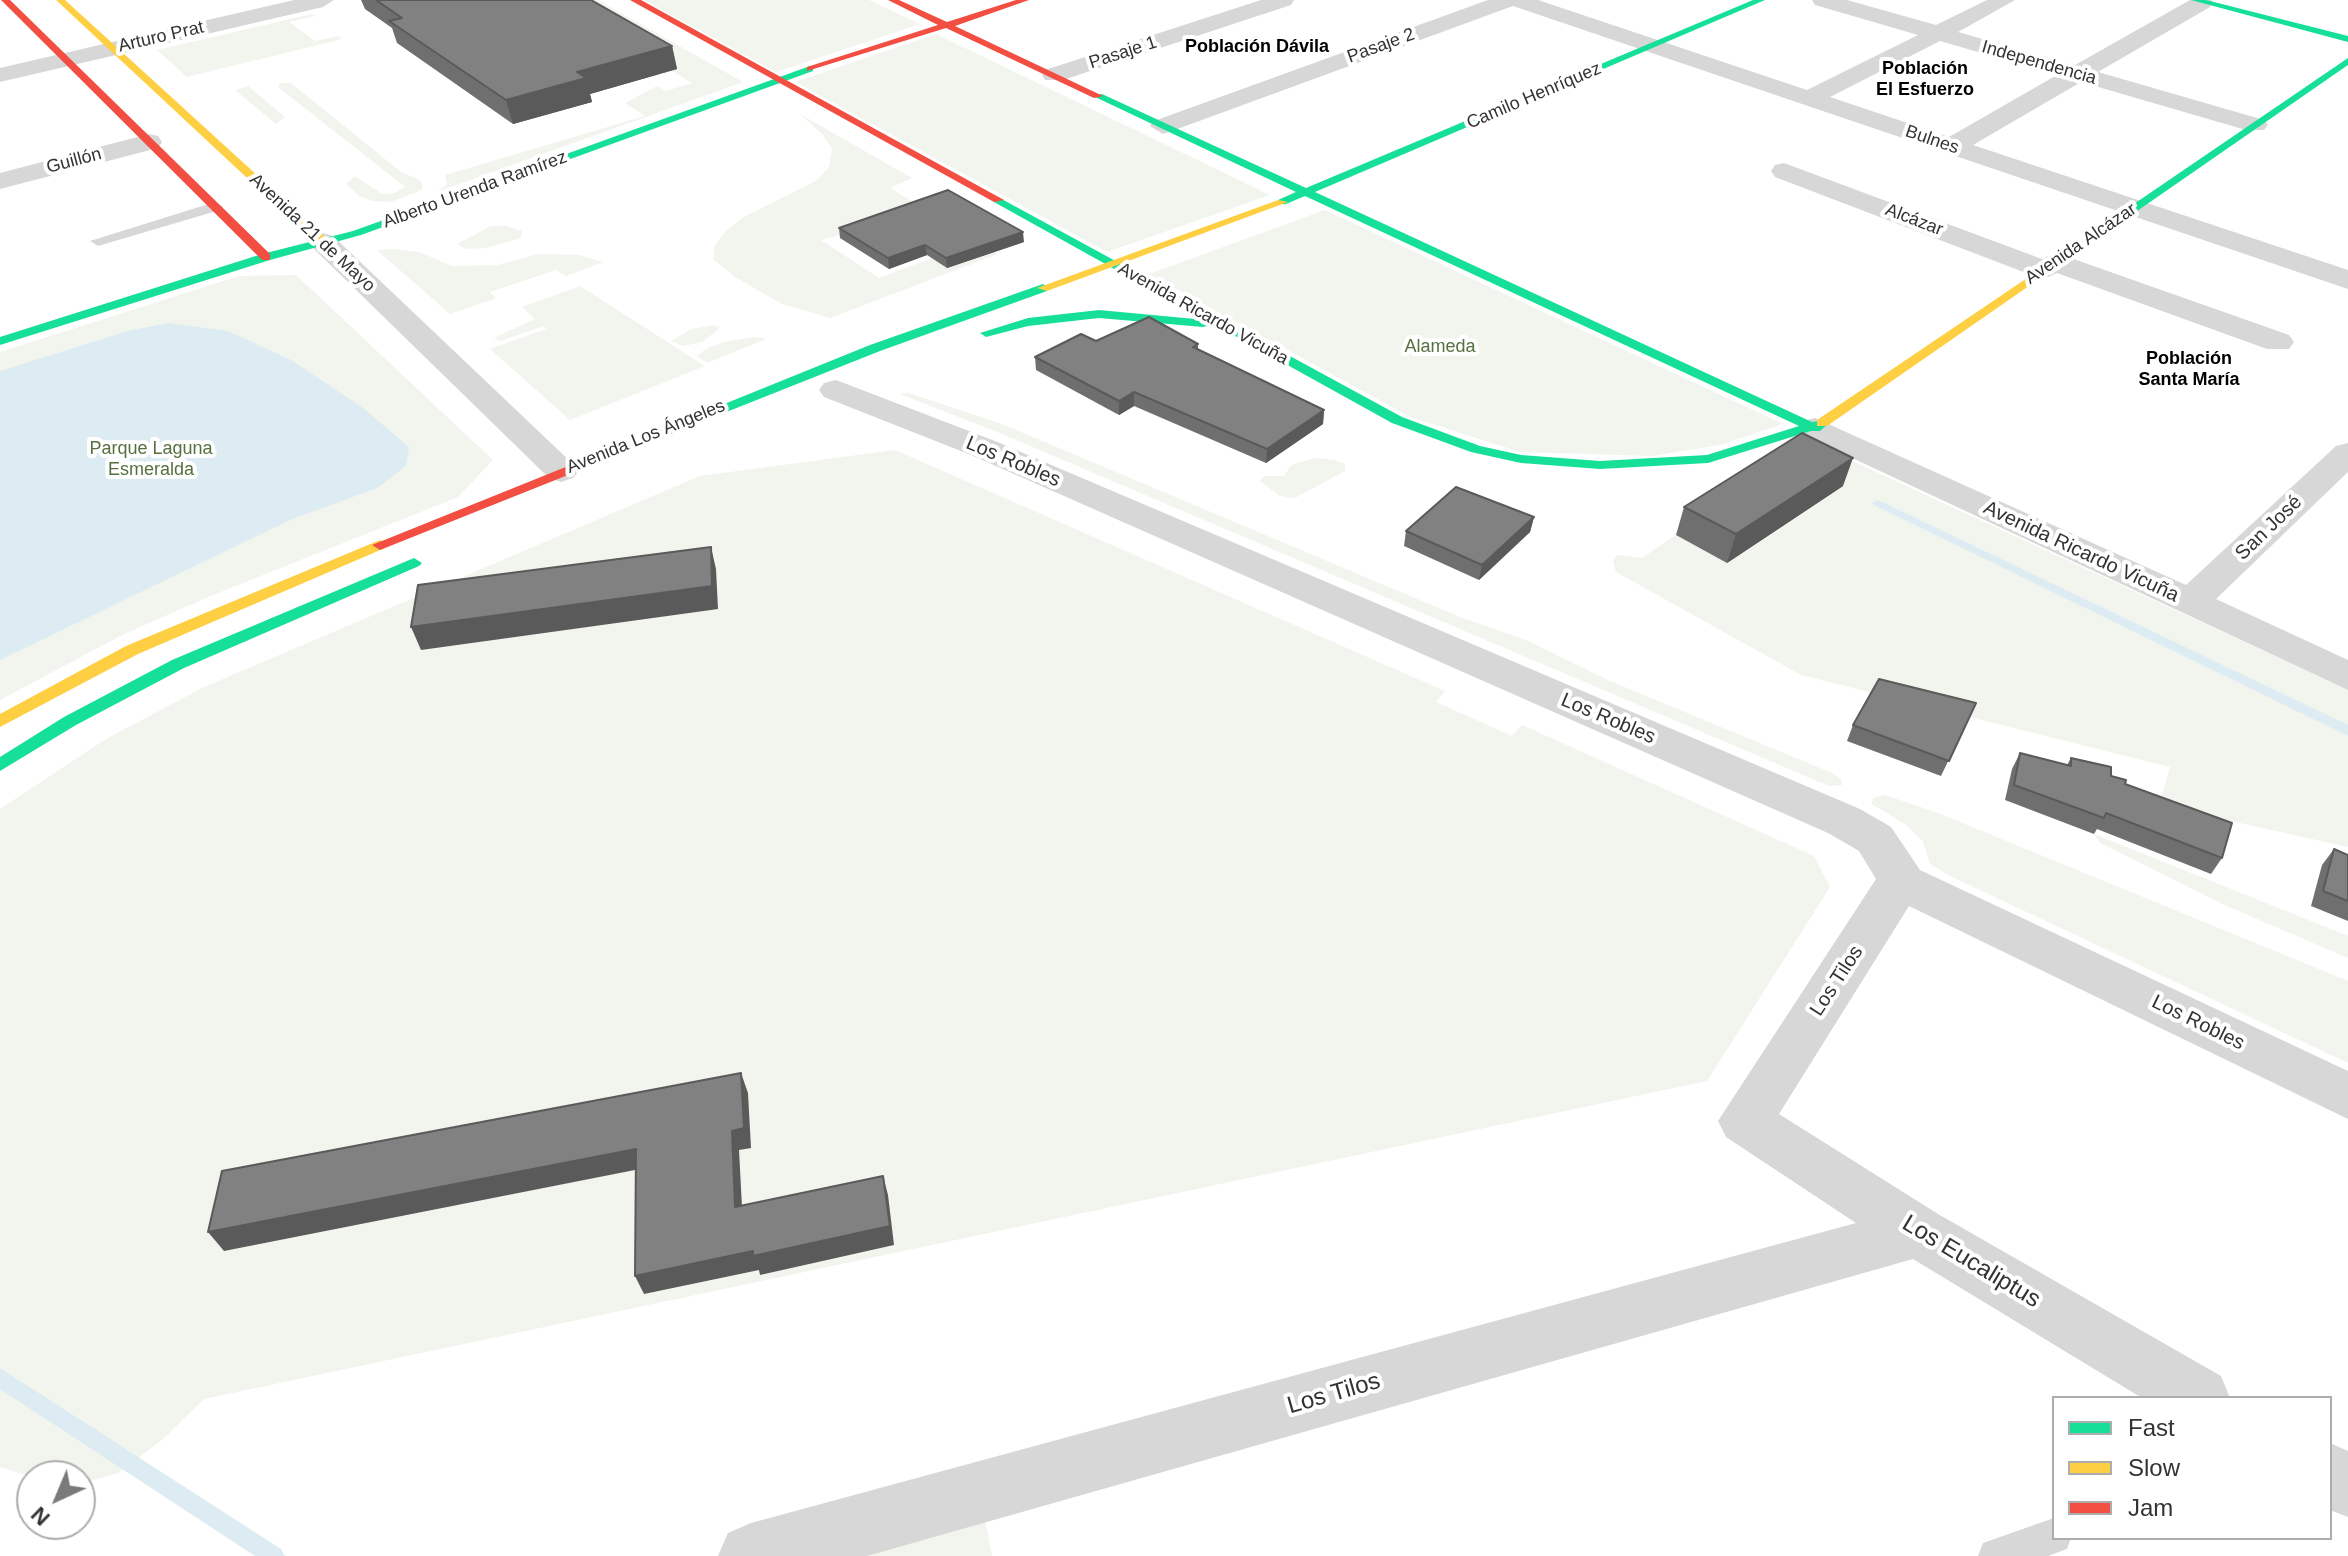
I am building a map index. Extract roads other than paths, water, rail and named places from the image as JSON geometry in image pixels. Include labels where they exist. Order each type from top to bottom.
[{"type":"main road","points":[[5,0],[266,257]]},
{"type":"main road","name":"Avenida 21 de Mayo","points":[[60,0],[113,48],[270,213],[323,242]]},
{"type":"main road","name":"Avenida Ricardo Vicuña","points":[[634,0],[1397,420],[1476,449],[1521,459],[1600,465],[1669,464],[1745,451],[1815,428]]},
{"type":"main road","name":"Avenida Ricardo Vicuña","points":[[892,0],[1815,428]]},
{"type":"main road","name":"Alberto Urenda Ramírez","points":[[0,341],[372,227],[779,79],[1025,0]]},
{"type":"main road","name":"Camilo Henríquez","points":[[1308,193],[1761,0]]},
{"type":"main road","points":[[2198,1],[2348,39]]},
{"type":"main road","name":"Avenida Alcázar","points":[[1815,428],[2348,61]]},
{"type":"main road","name":"Avenida Los Ángeles","points":[[0,721],[85,674],[175,630],[561,471],[875,348],[1308,193]]},
{"type":"main road","points":[[231,222],[270,213]]},
{"type":"main road","points":[[970,338],[1028,322],[1099,314],[1186,320],[1232,331]]},
{"type":"main road","points":[[0,765],[70,721],[178,664],[433,555]]},
{"type":"street","name":"Pasaje 1","points":[[1054,75],[1283,0]]},
{"type":"street","name":"Pasaje 2","points":[[1163,126],[1509,0]]},
{"type":"street","name":"Bulnes","points":[[1516,0],[2348,280]]},
{"type":"street","name":"Independencia","points":[[1823,0],[2255,125]]},
{"type":"street","points":[[1808,99],[2004,0]]},
{"type":"street","name":"Arturo Prat","points":[[0,75],[310,1]]},
{"type":"street","points":[[1951,147],[2198,1]]},
{"type":"street","name":"Guillón","points":[[0,181],[149,142]]},
{"type":"street","name":"Alcázar","points":[[1784,171],[2050,266],[2278,342]]},
{"type":"street","name":"Avenida 21 de Mayo","points":[[323,242],[561,471]]},
{"type":"street","name":"Los Robles","points":[[840,388],[1844,821],[1875,839],[1896,866],[1900,881],[2348,1096]]},
{"type":"street","name":"Avenida Ricardo Vicuña","points":[[1815,428],[2348,676]]},
{"type":"street","name":"San José","points":[[2190,603],[2348,453]]},
{"type":"street","name":"Los Tilos","points":[[1745,1121],[1900,881]]},
{"type":"street","name":"Los Eucaliptus","points":[[1745,1121],[1918,1232],[2196,1396]]},
{"type":"street","name":"Los Tilos","points":[[751,1556],[1918,1232]]},
{"type":"lane","points":[[98,241],[215,207]]},
{"type":"lane","points":[[1996,1556],[2052,1537]]},
{"type":"waterway","points":[[1878,503],[2348,731]]},
{"type":"waterway","points":[[0,1378],[274,1556]]},
{"type":"district","name":"Población Dávila","points":[[1257,47]]},
{"type":"district","name":"Población El Esfuerzo","points":[[1925,79]]},
{"type":"district","name":"Población Santa María","points":[[2189,369]]},
{"type":"park label","name":"Alameda","points":[[1440,347]]},
{"type":"park label","name":"Parque Laguna Esmeralda","points":[[151,459]]}]
